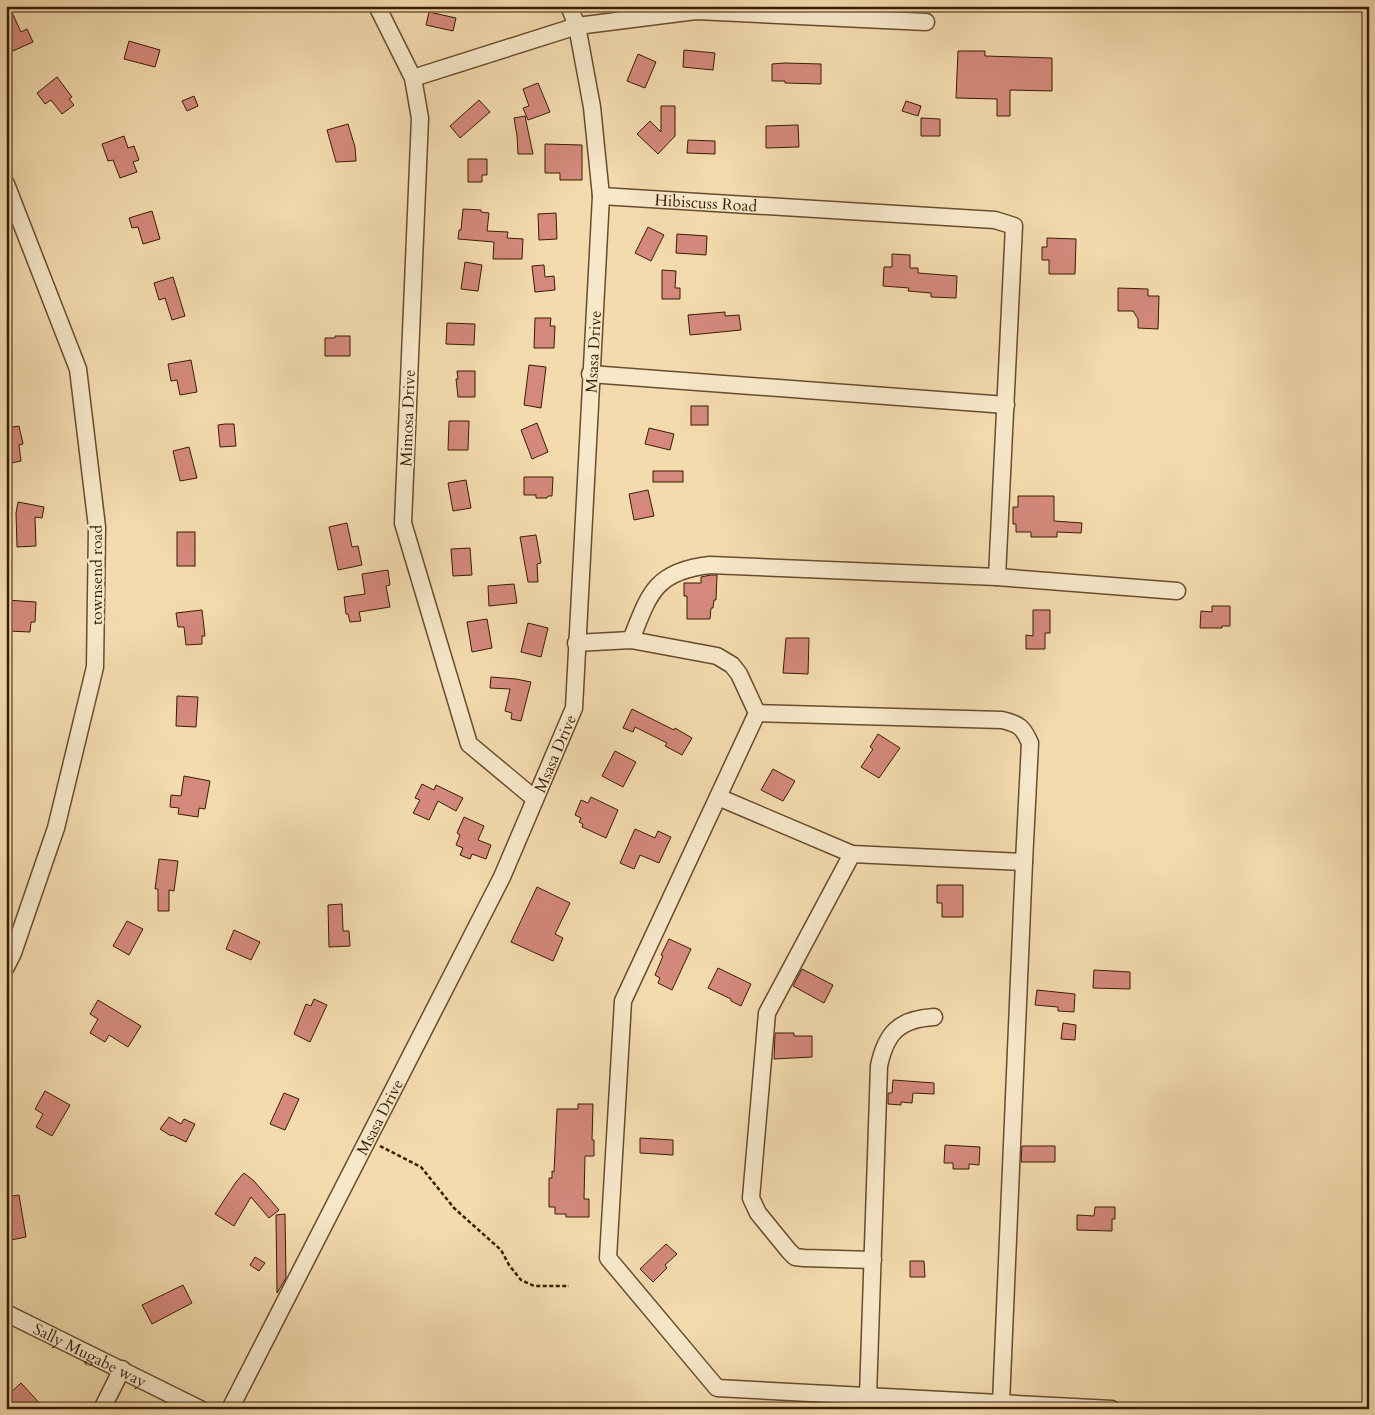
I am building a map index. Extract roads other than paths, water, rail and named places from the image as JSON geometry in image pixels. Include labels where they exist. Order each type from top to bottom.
[{"type":"street","name":"Mimosa Drive","points":[[377,6],[413,78],[420,118],[402,523],[469,744],[535,799]]},
{"type":"street","name":"Msasa Drive","points":[[230,1409],[502,877],[574,708],[600,196],[592,107],[577,26],[569,6]]},
{"type":"street","points":[[413,78],[577,26],[696,11],[926,22]]},
{"type":"street","name":"townsend road","points":[[6,184],[78,369],[97,527],[95,667],[56,828],[8,956]]},
{"type":"street","name":"Hibiscuss Road","points":[[600,196],[995,220],[1014,226],[1006,405]]},
{"type":"street","points":[[590,374],[1006,405],[998,577]]},
{"type":"street","points":[[631,640],[643,610],[659,583],[675,573],[694,567],[710,565],[998,577],[1177,591]]},
{"type":"street","points":[[576,643],[631,640],[717,656],[724,659],[739,674],[756,713],[623,1001],[608,1258],[717,1388],[1112,1409]]},
{"type":"street","points":[[756,713],[1002,720],[1016,724],[1025,731],[1030,743],[1001,1403]]},
{"type":"street","points":[[718,797],[852,854],[1024,862]]},
{"type":"street","points":[[852,854],[767,1013],[751,1198],[758,1213],[795,1257],[873,1260]]},
{"type":"street","points":[[868,1396],[879,1066],[882,1052],[888,1039],[897,1028],[909,1021],[934,1017]]},
{"type":"street","name":"Sally Mugabe way","points":[[6,1313],[200,1409]]},
{"type":"street","points":[[102,1409],[122,1369]]}]
